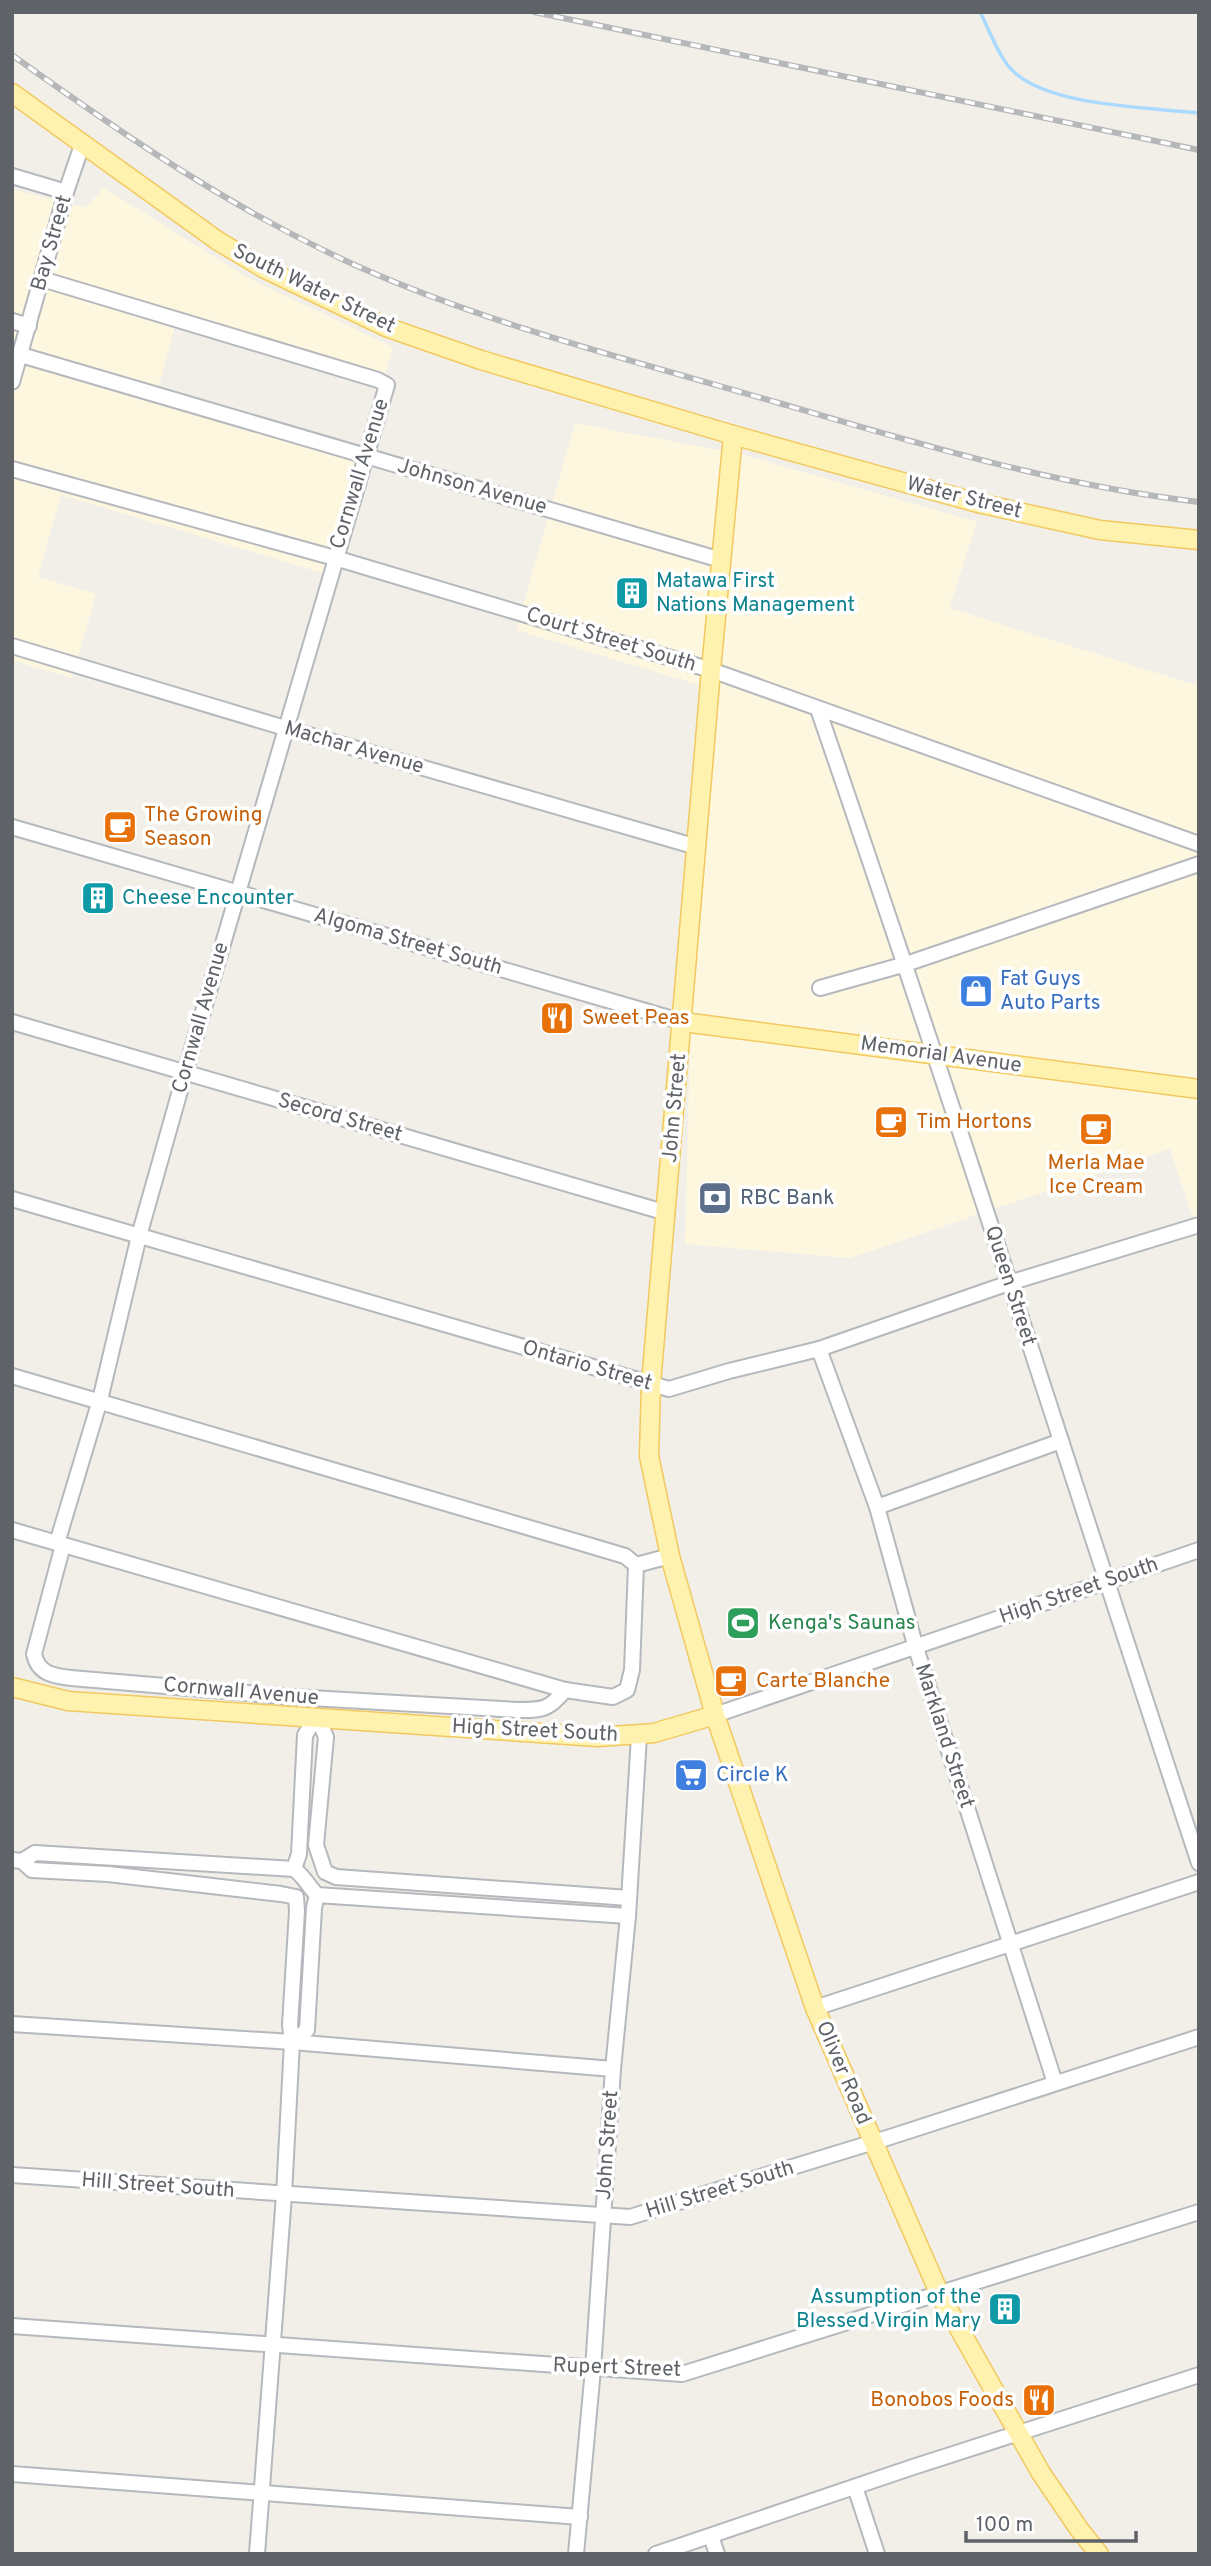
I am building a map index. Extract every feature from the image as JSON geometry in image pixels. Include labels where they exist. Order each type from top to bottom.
[{"type":"main road","name":"South Water Street","points":[[12,93],[218,241],[264,269],[375,323],[481,360],[733,435]]},
{"type":"main road","name":"Water Street","points":[[733,435],[978,503],[1100,530],[1199,540]]},
{"type":"main road","name":"John Street","points":[[670,1556],[649,1456],[651,1384],[733,435]]},
{"type":"main road","name":"Memorial Avenue","points":[[683,1022],[1199,1088]]},
{"type":"main road","name":"Oliver Road","points":[[670,1556],[715,1715],[816,2008],[872,2142],[940,2295],[1065,2510],[1099,2554]]},
{"type":"main road","name":"High Street South","points":[[12,1687],[68,1700],[598,1737],[639,1736],[715,1715]]},
{"type":"street","name":"Bay Street","points":[[12,382],[82,145]]},
{"type":"street","points":[[12,176],[66,192]]},
{"type":"street","name":"Cornwall Avenue","points":[[42,279],[378,380],[387,385],[139,1236],[100,1401],[60,1544],[34,1654],[36,1663],[48,1674],[71,1678],[293,1697],[517,1710],[552,1706],[565,1690]]},
{"type":"street","points":[[12,321],[29,326]]},
{"type":"street","name":"Johnson Avenue","points":[[21,355],[721,560]]},
{"type":"street","name":"Court Street South","points":[[12,469],[335,558],[711,670],[1199,844]]},
{"type":"street","name":"Machar Avenue","points":[[12,646],[697,847]]},
{"type":"street","name":"Queen Street","points":[[818,709],[906,964],[1199,1863]]},
{"type":"street","name":"Algoma Street South","points":[[12,827],[683,1022]]},
{"type":"street","points":[[820,988],[906,964],[1199,864]]},
{"type":"street","name":"Secord Street","points":[[12,1022],[667,1213]]},
{"type":"street","name":"Ontario Street","points":[[12,1199],[669,1389],[819,1349],[1009,1283],[1199,1225]]},
{"type":"street","name":"Markland Street","points":[[819,1349],[877,1507],[916,1648],[1055,2083]]},
{"type":"street","points":[[12,1376],[625,1556],[636,1565]]},
{"type":"street","points":[[877,1507],[1061,1441]]},
{"type":"street","points":[[12,1530],[565,1690],[613,1697],[627,1690],[632,1670],[636,1565]]},
{"type":"street","name":"High Street South","points":[[715,1715],[1199,1550]]},
{"type":"street","points":[[636,1565],[670,1556]]},
{"type":"street","points":[[294,1869],[299,1854],[306,1735],[317,1716]]},
{"type":"street","points":[[317,1716],[326,1737],[316,1844],[325,1872],[336,1877],[629,1898]]},
{"type":"street","name":"John Street","points":[[576,2554],[628,1916],[639,1736]]},
{"type":"street","points":[[17,1861],[35,1853],[294,1869],[301,1874],[315,1902],[307,2030],[292,2042]]},
{"type":"street","points":[[108,1874],[109,1857]]},
{"type":"street","points":[[17,1861],[32,1870],[108,1874],[296,1898],[284,2195],[257,2554]]},
{"type":"street","points":[[816,2008],[1199,1882]]},
{"type":"street","points":[[315,1902],[628,1916]]},
{"type":"street","points":[[12,2024],[292,2042],[614,2069]]},
{"type":"street","name":"Hill Street South","points":[[12,2175],[630,2217],[1199,2037]]},
{"type":"street","name":"Rupert Street","points":[[12,2326],[682,2375],[1199,2212]]},
{"type":"street","points":[[656,2554],[1019,2432],[1199,2375]]},
{"type":"street","points":[[12,2474],[580,2516]]},
{"type":"street","points":[[855,2487],[877,2554]]},
{"type":"street","points":[[711,2536],[717,2554]]},
{"type":"shaded area","points":[[104,188],[250,279],[393,347],[384,378],[176,322],[155,401],[360,460],[323,573],[61,495],[38,577],[96,594],[72,678],[12,660],[12,189],[85,208]]},
{"type":"shaded area","points":[[575,423],[744,455],[977,522],[949,608],[1199,686],[1199,1235],[1170,1149],[850,1258],[685,1244],[699,685],[516,630]]},
{"type":"waterway","points":[[980,12],[1009,67],[1032,84],[1053,93],[1102,104],[1199,113]]},
{"type":"railway","points":[[534,12],[1199,150]]},
{"type":"railway","points":[[12,55],[137,142],[265,220],[357,266],[460,307],[566,342],[987,462],[1092,485],[1199,502]]},
{"type":"place","name":"Matawa First Nations Management","points":[[632,593]]},
{"type":"place","name":"The Growing Season","points":[[120,827]]},
{"type":"place","name":"Cheese Encounter","points":[[98,898]]},
{"type":"place","name":"Fat Guys Auto Parts","points":[[976,991]]},
{"type":"place","name":"Sweet Peas","points":[[557,1018]]},
{"type":"place","name":"Tim Hortons","points":[[891,1122]]},
{"type":"place","name":"Merla Mae Ice Cream","points":[[1096,1129]]},
{"type":"place","name":"RBC Bank","points":[[715,1198]]},
{"type":"place","name":"Kenga's Saunas","points":[[743,1623]]},
{"type":"place","name":"Carte Blanche","points":[[731,1681]]},
{"type":"place","name":"Circle K","points":[[691,1775]]},
{"type":"place","name":"Assumption of the Blessed Virgin Mary","points":[[1005,2309]]},
{"type":"place","name":"Bonobos Foods","points":[[1039,2400]]}]
